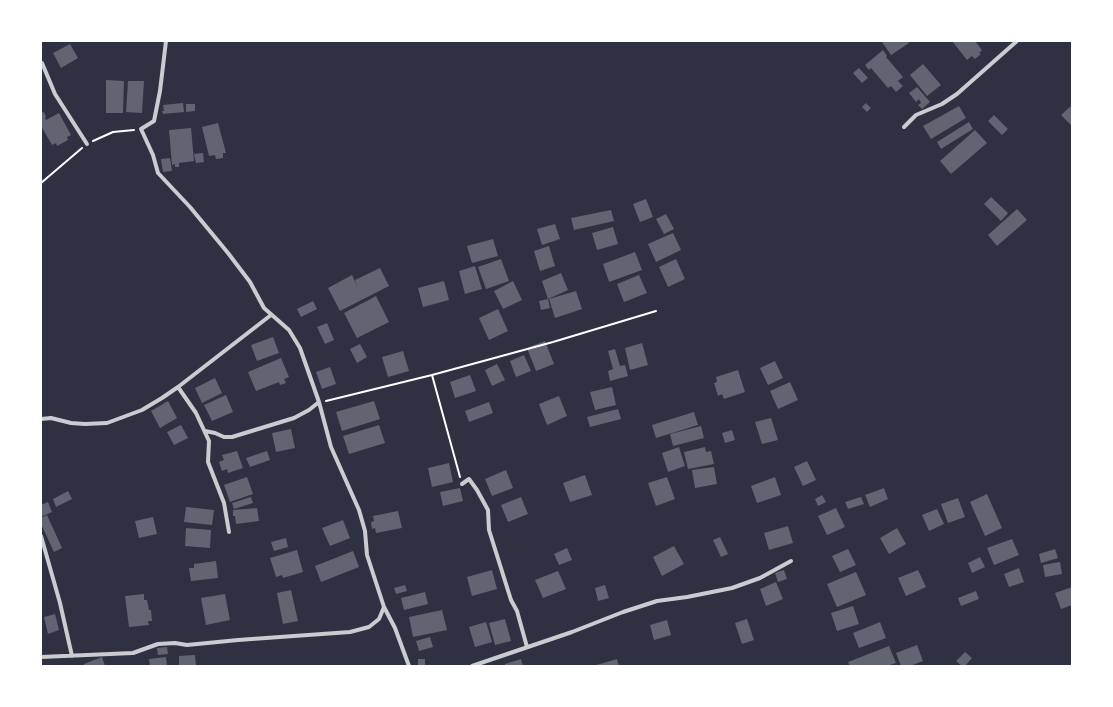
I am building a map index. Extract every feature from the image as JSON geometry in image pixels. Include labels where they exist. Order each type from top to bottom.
[{"type":"street","points":[[166,41],[160,91],[154,121],[141,129],[153,155],[158,173],[190,207],[228,253],[250,282],[264,308],[289,330],[300,348],[319,402],[336,461],[349,485],[359,510],[365,531],[368,555],[384,606],[395,628],[409,666]]},
{"type":"street","points":[[904,127],[916,115],[942,104],[957,94],[1017,41]]},
{"type":"street","points":[[42,63],[56,94],[87,144]]},
{"type":"street","points":[[41,419],[51,418],[71,423],[85,424],[107,423],[142,410],[178,387],[271,315]]},
{"type":"street","points":[[178,387],[196,413],[210,442],[208,462],[224,504],[229,532]]},
{"type":"street","points":[[206,431],[224,437],[232,437],[294,418],[309,410],[319,402]]},
{"type":"street","points":[[462,484],[469,479],[488,510],[489,530],[511,600],[517,611],[527,647]]},
{"type":"street","points":[[41,536],[60,603],[72,656]]},
{"type":"street","points":[[472,666],[657,601],[732,588],[760,578],[791,561]]},
{"type":"street","points":[[41,657],[133,653],[158,644],[175,643],[187,646],[238,640],[350,632],[369,627],[379,619],[384,606]]},
{"type":"path","points":[[319,402],[553,342],[656,311]]},
{"type":"path","points":[[432,374],[462,484]]},
{"type":"building","points":[[908,41],[909,43],[891,55],[882,42]]},
{"type":"building","points":[[952,41],[975,41],[982,50],[979,53],[981,54],[975,59],[972,56],[967,60]]},
{"type":"building","points":[[70,44],[78,58],[61,68],[53,53]]},
{"type":"building","points":[[883,50],[887,56],[886,57],[903,77],[898,81],[903,86],[896,92],[891,86],[888,88],[871,68],[869,70],[865,65]]},
{"type":"building","points":[[923,64],[941,85],[927,96],[910,75]]},
{"type":"building","points":[[859,68],[868,78],[862,83],[853,73]]},
{"type":"building","points":[[106,80],[124,81],[123,113],[106,113]]},
{"type":"building","points":[[128,81],[144,81],[142,113],[126,112]]},
{"type":"building","points":[[917,87],[930,102],[922,109],[918,105],[921,103],[919,99],[916,102],[909,93]]},
{"type":"building","points":[[183,103],[184,112],[163,114],[163,105]]},
{"type":"building","points":[[866,103],[871,108],[867,112],[862,107]]},
{"type":"building","points":[[186,104],[195,104],[195,111],[186,112]]},
{"type":"building","points":[[1072,105],[1072,126],[1061,115]]},
{"type":"building","points":[[959,106],[966,118],[931,139],[923,126]]},
{"type":"building","points":[[44,112],[46,120],[59,113],[71,135],[67,137],[68,140],[57,146],[56,143],[52,145],[41,126],[41,113]]},
{"type":"building","points":[[994,115],[1008,129],[1002,135],[988,121]]},
{"type":"building","points":[[969,122],[973,129],[941,149],[937,142]]},
{"type":"building","points":[[218,123],[226,153],[223,153],[223,158],[216,159],[215,155],[209,156],[202,127]]},
{"type":"building","points":[[191,128],[194,161],[179,163],[179,167],[175,167],[175,164],[172,165],[169,130]]},
{"type":"building","points":[[975,130],[987,143],[951,174],[940,161]]},
{"type":"building","points":[[203,153],[204,162],[196,163],[194,154]]},
{"type":"building","points":[[170,158],[172,171],[163,172],[161,159]]},
{"type":"building","points":[[991,197],[1008,213],[1001,221],[984,204]]},
{"type":"building","points":[[646,199],[653,217],[640,222],[633,204]]},
{"type":"building","points":[[1017,209],[1027,220],[997,246],[988,235]]},
{"type":"building","points":[[611,210],[614,221],[574,230],[571,218]]},
{"type":"building","points":[[666,214],[674,229],[664,234],[656,219]]},
{"type":"building","points":[[555,224],[560,239],[542,245],[537,229]]},
{"type":"building","points":[[613,227],[618,244],[597,250],[592,233]]},
{"type":"building","points":[[673,233],[681,250],[656,262],[648,244]]},
{"type":"building","points":[[493,239],[498,256],[472,263],[467,246]]},
{"type":"building","points":[[549,246],[555,266],[540,271],[534,251]]},
{"type":"building","points":[[635,252],[642,270],[609,282],[603,264]]},
{"type":"building","points":[[501,259],[509,281],[486,289],[478,267]]},
{"type":"building","points":[[676,259],[685,279],[668,287],[659,267]]},
{"type":"building","points":[[475,266],[482,289],[465,294],[459,271]]},
{"type":"building","points":[[380,268],[389,286],[340,311],[328,288],[352,275],[358,288],[355,280]]},
{"type":"building","points":[[561,273],[568,290],[548,299],[542,281]]},
{"type":"building","points":[[639,275],[647,293],[624,302],[617,284]]},
{"type":"building","points":[[444,281],[449,300],[423,307],[418,288]]},
{"type":"building","points":[[513,281],[522,300],[503,309],[494,291]]},
{"type":"building","points":[[576,291],[582,309],[555,318],[549,299]]},
{"type":"building","points":[[376,296],[389,322],[357,338],[344,313]]},
{"type":"building","points":[[548,299],[550,308],[541,310],[539,301]]},
{"type":"building","points":[[313,301],[317,309],[301,317],[297,309]]},
{"type":"building","points":[[498,309],[508,331],[489,340],[479,318]]},
{"type":"building","points":[[327,323],[334,340],[325,344],[317,327]]},
{"type":"building","points":[[273,337],[279,353],[257,361],[251,345]]},
{"type":"building","points":[[545,341],[554,364],[536,371],[527,348]]},
{"type":"building","points":[[642,343],[648,365],[630,370],[625,348]]},
{"type":"building","points":[[360,344],[367,357],[357,363],[350,349]]},
{"type":"building","points":[[615,349],[620,366],[625,365],[628,376],[610,381],[608,371],[613,369],[608,351]]},
{"type":"building","points":[[403,351],[409,371],[388,377],[382,357]]},
{"type":"building","points":[[524,355],[531,371],[516,377],[510,361]]},
{"type":"building","points":[[281,358],[289,377],[284,379],[286,383],[280,385],[279,382],[256,391],[248,372]]},
{"type":"building","points":[[775,361],[783,378],[768,385],[760,368]]},
{"type":"building","points":[[497,364],[505,380],[492,386],[485,370]]},
{"type":"building","points":[[330,367],[336,384],[322,389],[316,372]]},
{"type":"building","points":[[738,370],[745,392],[724,399],[722,394],[718,396],[714,383],[717,382],[716,377]]},
{"type":"building","points":[[470,375],[476,391],[455,398],[450,382]]},
{"type":"building","points":[[215,378],[222,393],[202,403],[195,388]]},
{"type":"building","points":[[790,382],[798,400],[778,409],[770,391]]},
{"type":"building","points":[[612,387],[616,405],[595,410],[590,392]]},
{"type":"building","points":[[226,395],[233,412],[212,421],[204,405]]},
{"type":"building","points":[[559,396],[567,416],[547,425],[539,404]]},
{"type":"building","points":[[168,401],[177,418],[160,428],[151,411]]},
{"type":"building","points":[[374,401],[380,419],[342,431],[336,412]]},
{"type":"building","points":[[489,402],[493,413],[469,422],[465,411]]},
{"type":"building","points":[[618,409],[621,419],[590,427],[587,417]]},
{"type":"building","points":[[694,412],[698,425],[656,438],[652,425]]},
{"type":"building","points":[[771,418],[778,440],[762,444],[755,422]]},
{"type":"building","points":[[181,425],[188,438],[174,445],[167,432]]},
{"type":"building","points":[[379,425],[385,443],[349,454],[343,436]]},
{"type":"building","points":[[701,426],[704,438],[673,446],[670,434]]},
{"type":"building","points":[[291,429],[295,448],[276,452],[272,433]]},
{"type":"building","points":[[732,430],[735,440],[725,443],[722,433]]},
{"type":"building","points":[[679,447],[685,466],[668,472],[662,453]]},
{"type":"building","points":[[705,447],[706,452],[711,451],[714,464],[688,469],[684,452]]},
{"type":"building","points":[[237,451],[243,468],[228,473],[227,469],[222,471],[219,462],[224,460],[222,455]]},
{"type":"building","points":[[267,451],[270,460],[250,467],[246,458]]},
{"type":"building","points":[[807,461],[816,480],[803,486],[794,467]]},
{"type":"building","points":[[449,463],[453,482],[432,487],[428,468]]},
{"type":"building","points":[[714,467],[717,484],[695,488],[692,470]]},
{"type":"building","points":[[506,470],[513,488],[492,496],[485,479]]},
{"type":"building","points":[[585,475],[592,495],[570,502],[563,483]]},
{"type":"building","points":[[247,477],[253,494],[230,502],[224,485]]},
{"type":"building","points":[[667,477],[675,499],[656,506],[648,483]]},
{"type":"building","points":[[775,477],[781,495],[757,503],[751,486]]},
{"type":"building","points":[[460,488],[463,501],[443,506],[440,492]]},
{"type":"building","points":[[884,488],[888,499],[870,507],[865,495]]},
{"type":"building","points":[[68,491],[72,499],[56,507],[53,499]]},
{"type":"building","points":[[987,494],[1002,528],[985,536],[970,502]]},
{"type":"building","points":[[822,495],[826,502],[818,506],[815,499]]},
{"type":"building","points":[[251,497],[253,503],[234,509],[232,503]]},
{"type":"building","points":[[521,497],[528,514],[508,522],[501,505]]},
{"type":"building","points":[[861,497],[864,504],[848,509],[845,502]]},
{"type":"building","points":[[958,498],[965,517],[948,523],[941,504]]},
{"type":"building","points":[[48,502],[52,512],[41,517],[41,505]]},
{"type":"building","points":[[186,507],[214,510],[212,525],[184,522]]},
{"type":"building","points":[[257,508],[259,521],[236,524],[235,516],[233,516],[233,510]]},
{"type":"building","points":[[836,508],[845,527],[827,535],[818,516]]},
{"type":"building","points":[[937,509],[944,524],[929,531],[922,515]]},
{"type":"building","points":[[398,511],[402,528],[376,533],[375,528],[372,529],[371,522],[374,521],[373,516]]},
{"type":"building","points":[[47,515],[62,548],[54,552],[41,524],[41,518]]},
{"type":"building","points":[[153,517],[157,534],[139,538],[135,521]]},
{"type":"building","points":[[343,520],[350,538],[330,546],[322,528]]},
{"type":"building","points":[[788,526],[793,543],[769,550],[764,533]]},
{"type":"building","points":[[186,528],[211,530],[210,548],[185,546]]},
{"type":"building","points":[[897,528],[906,544],[889,554],[880,538]]},
{"type":"building","points":[[720,537],[728,554],[721,557],[713,540]]},
{"type":"building","points":[[286,538],[288,547],[274,551],[271,542]]},
{"type":"building","points":[[1012,539],[1019,555],[994,565],[987,548]]},
{"type":"building","points":[[674,546],[684,564],[662,576],[653,557]]},
{"type":"building","points":[[567,548],[572,560],[559,565],[554,554]]},
{"type":"building","points":[[848,549],[856,565],[840,572],[832,556]]},
{"type":"building","points":[[1055,549],[1058,558],[1041,563],[1039,554]]},
{"type":"building","points":[[297,550],[303,572],[283,578],[282,575],[276,577],[270,558]]},
{"type":"building","points":[[353,551],[359,567],[321,582],[315,566]]},
{"type":"building","points":[[980,557],[985,567],[972,573],[968,563]]},
{"type":"building","points":[[216,561],[218,578],[191,581],[189,568],[194,568],[194,564]]},
{"type":"building","points":[[1060,562],[1062,574],[1045,577],[1043,565]]},
{"type":"building","points":[[1019,568],[1024,582],[1009,587],[1004,574]]},
{"type":"building","points":[[492,570],[497,589],[472,596],[467,577]]},
{"type":"building","points":[[784,570],[787,579],[778,582],[775,573]]},
{"type":"building","points":[[918,570],[926,587],[906,596],[898,578]]},
{"type":"building","points":[[558,571],[566,589],[543,598],[535,580]]},
{"type":"building","points":[[856,572],[866,595],[837,607],[827,584]]},
{"type":"building","points":[[776,582],[783,599],[766,606],[760,589]]},
{"type":"building","points":[[405,585],[407,591],[396,594],[394,588]]},
{"type":"building","points":[[605,585],[609,598],[598,601],[595,588]]},
{"type":"building","points":[[1072,587],[1072,605],[1061,609],[1055,593]]},
{"type":"building","points":[[291,590],[298,621],[283,624],[277,593]]},
{"type":"building","points":[[976,591],[979,599],[961,606],[958,598]]},
{"type":"building","points":[[425,592],[428,604],[404,610],[401,598]]},
{"type":"building","points":[[144,594],[144,600],[147,600],[149,610],[151,610],[152,621],[148,621],[149,625],[129,627],[125,596]]},
{"type":"building","points":[[225,594],[230,620],[206,625],[201,598]]},
{"type":"building","points":[[853,606],[859,624],[837,631],[831,613]]},
{"type":"building","points":[[442,610],[447,630],[413,637],[409,617]]},
{"type":"building","points":[[55,614],[59,630],[48,634],[44,617]]},
{"type":"building","points":[[505,619],[511,641],[495,645],[489,623]]},
{"type":"building","points":[[747,619],[754,640],[742,644],[735,623]]},
{"type":"building","points":[[667,620],[671,635],[654,640],[650,625]]},
{"type":"building","points":[[486,622],[492,642],[475,647],[469,627]]},
{"type":"building","points":[[880,622],[886,638],[859,648],[853,633]]},
{"type":"building","points":[[430,637],[433,647],[419,651],[416,641]]},
{"type":"building","points":[[917,645],[923,661],[910,666],[901,666],[896,653]]},
{"type":"building","points":[[889,646],[896,663],[887,666],[850,666],[848,662]]},
{"type":"building","points":[[167,647],[168,654],[158,655],[157,648]]},
{"type":"building","points":[[965,652],[972,658],[965,666],[962,666],[956,661]]},
{"type":"building","points":[[195,655],[196,666],[179,666],[179,656]]},
{"type":"building","points":[[102,657],[105,666],[85,666],[84,664]]},
{"type":"building","points":[[166,657],[167,666],[150,666],[149,659]]},
{"type":"building","points":[[418,659],[425,659],[425,666],[418,666]]},
{"type":"building","points":[[521,659],[523,666],[505,666],[505,664]]},
{"type":"building","points":[[617,659],[619,666],[593,666]]}]
